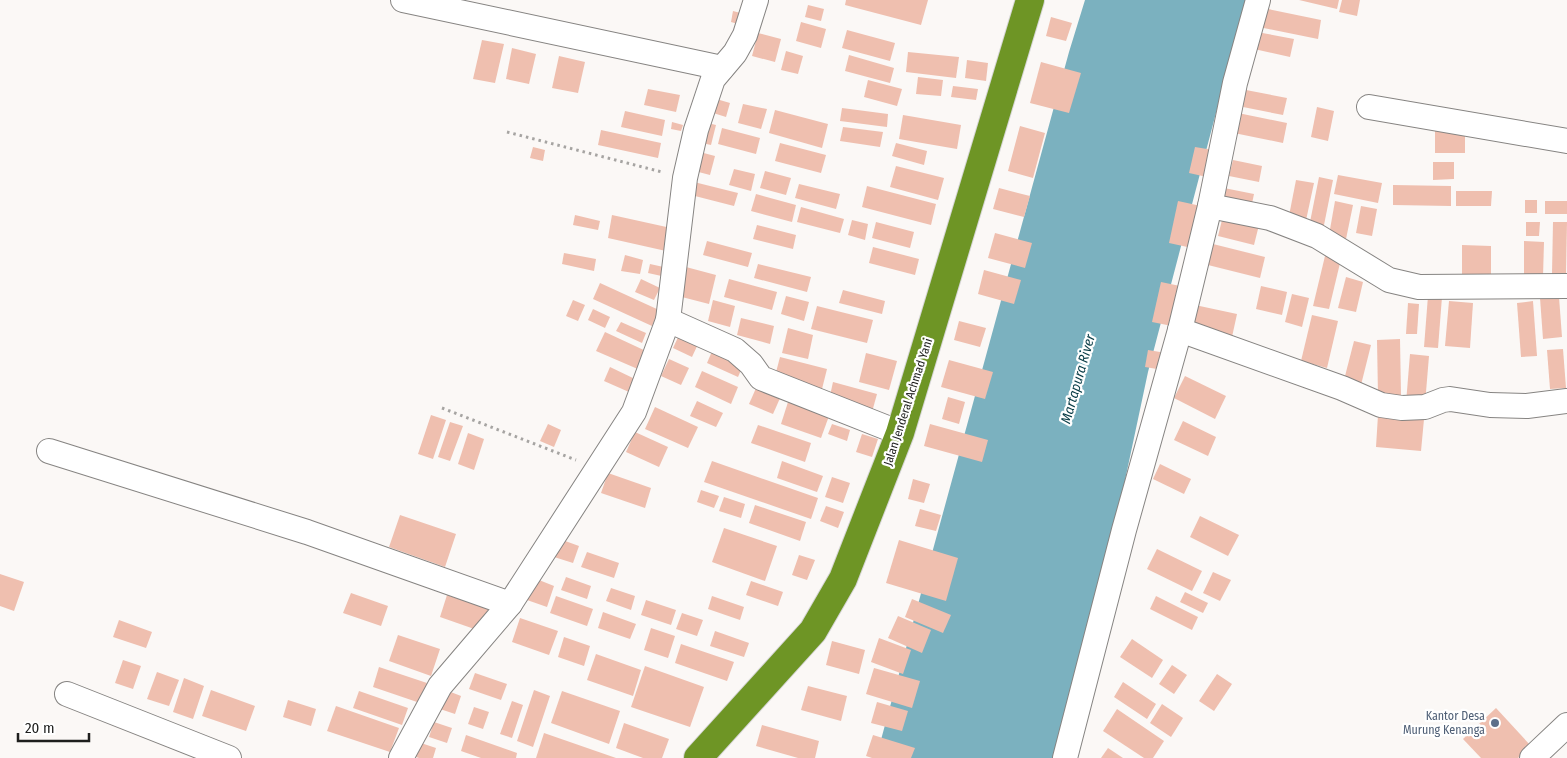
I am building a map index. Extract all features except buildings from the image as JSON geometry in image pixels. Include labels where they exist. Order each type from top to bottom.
[{"type":"highway","name":"Jalan Jenderal Achmad Yani","points":[[698,758],[813,631],[843,579],[900,433],[1030,0]]},
{"type":"street","points":[[403,0],[722,68]]},
{"type":"street","points":[[401,758],[440,686],[510,604],[634,412],[668,320],[685,178],[698,122],[713,79],[735,53],[745,35],[756,0]]},
{"type":"street","points":[[1065,758],[1124,530],[1180,330],[1210,206],[1235,83],[1258,0]]},
{"type":"street","points":[[1369,107],[1567,141]]},
{"type":"street","points":[[1210,206],[1270,218],[1317,236],[1389,280],[1419,287],[1567,286]]},
{"type":"street","points":[[668,320],[735,350],[751,364],[761,378],[900,433]]},
{"type":"street","points":[[1180,330],[1342,388],[1381,405],[1402,408],[1425,407],[1450,399],[1490,405],[1518,406],[1567,401]]},
{"type":"street","points":[[49,451],[307,532],[510,604]]},
{"type":"street","points":[[67,694],[229,758]]},
{"type":"street","points":[[1532,758],[1567,725]]},
{"type":"path","points":[[508,132],[685,178]]},
{"type":"path","points":[[442,408],[598,468]]},
{"type":"water","name":"Martapura River","points":[[1085,0],[1247,0],[1148,372],[1066,758],[876,758],[1069,52]]},
{"type":"place","name":"Kantor Desa Murung Kenanga","points":[[1495,723]]}]
